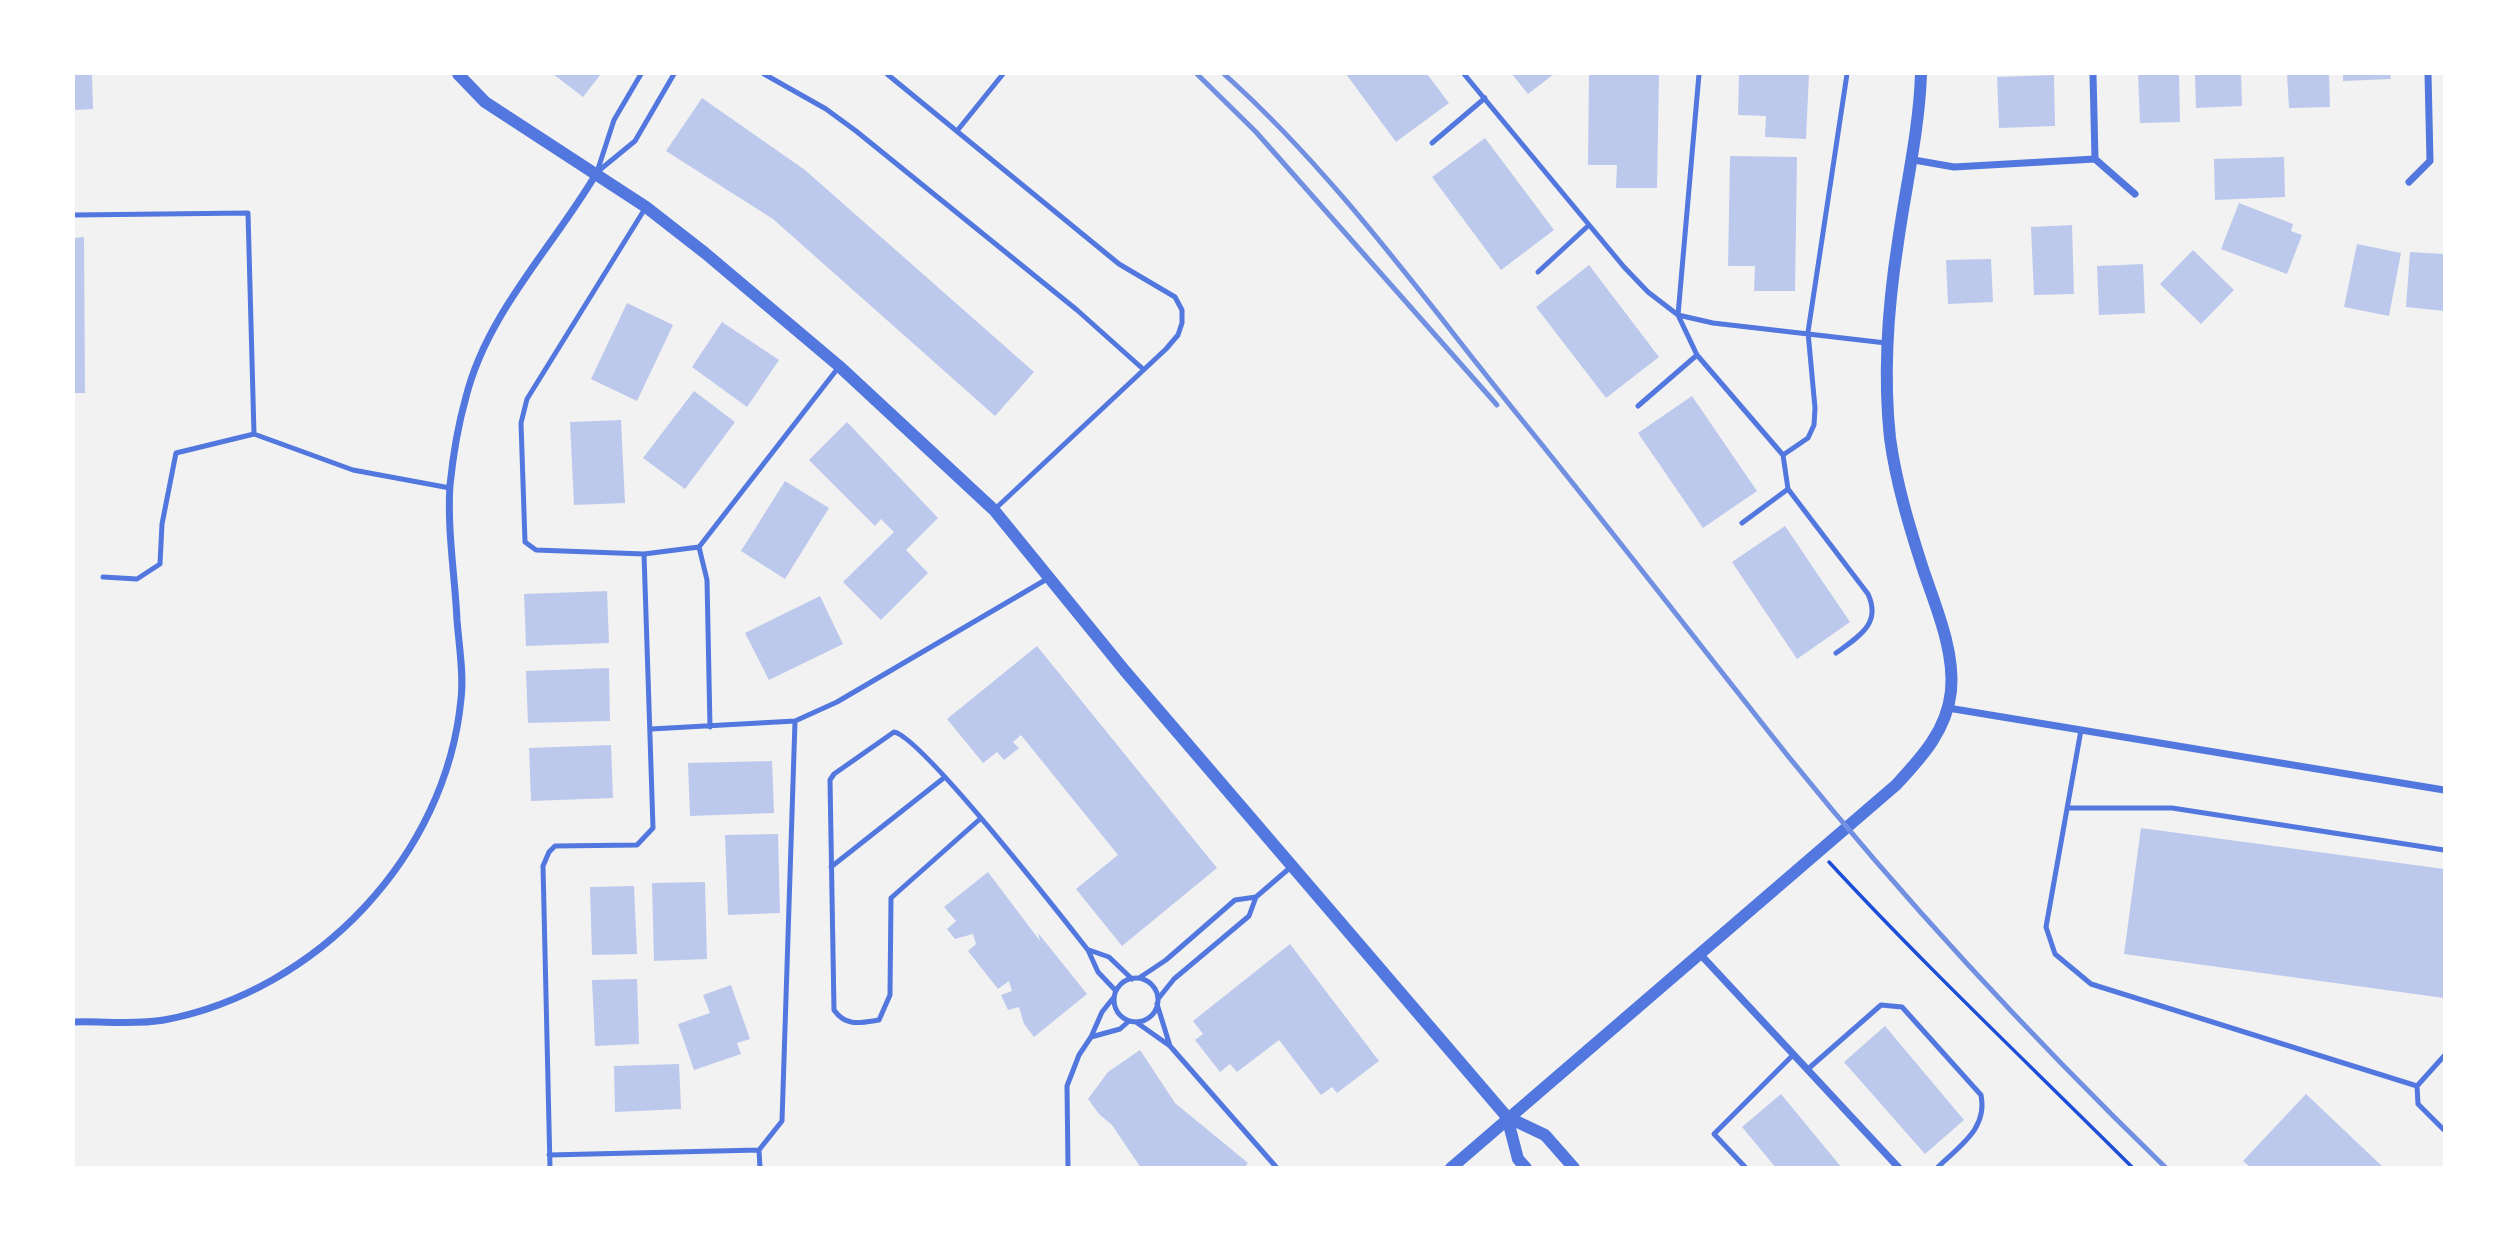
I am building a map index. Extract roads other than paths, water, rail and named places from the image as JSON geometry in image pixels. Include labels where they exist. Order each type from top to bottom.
[{"type":"street","points":[[458,74],[485,102],[646,207],[775,310],[993,510],[1507,1117],[1545,1135],[1574,1167]]},
{"type":"street","points":[[1451,1167],[1896,785],[1921,758],[1939,732],[1948,708],[1951,688],[1948,660],[1937,611],[1903,502],[1890,438],[1886,343],[1898,241],[1914,160],[1921,74]]},
{"type":"street","points":[[2093,74],[2095,159]]},
{"type":"street","points":[[2409,182],[2431,161],[2428,74]]},
{"type":"street","points":[[1914,160],[1954,167],[2095,159],[2135,194]]},
{"type":"street","points":[[74,1022],[162,1020],[223,1003],[277,978],[324,946],[371,901],[413,843],[452,750],[462,698],[450,488],[457,439],[476,366],[499,319],[596,173]]},
{"type":"street","points":[[1948,708],[2445,790]]},
{"type":"street","points":[[1700,954],[1899,1167]]},
{"type":"street","points":[[1507,1117],[1518,1159],[1526,1167]]},
{"type":"lane","points":[[596,173],[614,120],[641,74]]},
{"type":"lane","points":[[596,173],[635,141],[674,74]]},
{"type":"lane","points":[[764,74],[826,109],[856,131],[1077,310],[1143,369]]},
{"type":"lane","points":[[887,74],[1119,264],[1175,297],[1182,310],[1178,335],[993,510]]},
{"type":"lane","points":[[957,131],[1003,74]]},
{"type":"lane","points":[[1464,74],[1648,292],[1678,315],[1713,323],[1886,343]]},
{"type":"lane","points":[[1699,74],[1678,315],[1697,355],[1783,455],[1788,489],[1872,602],[1873,611],[1865,631],[1836,653]]},
{"type":"lane","points":[[1783,455],[1808,438],[1814,425],[1808,332],[1847,74]]},
{"type":"lane","points":[[1432,143],[1485,98]]},
{"type":"lane","points":[[646,207],[527,399],[521,423],[525,542],[536,550],[644,555],[699,547],[839,366]]},
{"type":"lane","points":[[74,215],[248,213],[254,433]]},
{"type":"lane","points":[[1538,272],[1590,225]]},
{"type":"lane","points":[[1639,406],[1697,355]]},
{"type":"lane","points":[[103,577],[137,579],[160,564],[162,524],[176,453],[254,433],[353,470],[450,488]]},
{"type":"lane","points":[[1742,523],[1788,489]]},
{"type":"lane","points":[[699,547],[707,580],[710,727]]},
{"type":"lane","points":[[550,1167],[544,866],[549,852],[555,846],[638,845],[653,828],[644,555]]},
{"type":"lane","points":[[651,729],[795,721],[837,702],[1048,578]]},
{"type":"lane","points":[[760,1167],[759,1150],[782,1121],[795,721]]},
{"type":"lane","points":[[2081,730],[2046,927],[2055,954],[2091,984],[2417,1086]]},
{"type":"lane","points":[[980,819],[891,898],[890,995],[879,1020],[848,1023],[834,1010],[829,793],[834,774],[894,732],[911,740],[945,777],[980,819],[1088,950],[1098,972],[1115,994],[1117,1012],[1170,1046],[1277,1167]]},
{"type":"lane","points":[[831,867],[945,777]]},
{"type":"lane","points":[[2068,808],[2172,808],[2445,850]]},
{"type":"lane","points":[[1136,1022],[1150,1017],[1174,979],[1249,916],[1256,897],[1292,866]]},
{"type":"lane","points":[[1068,1167],[1067,1086],[1079,1055],[1102,1012],[1125,981],[1135,979],[1166,960],[1235,900],[1256,897]]},
{"type":"lane","points":[[1088,950],[1108,957],[1135,979],[1151,985],[1170,1046]]},
{"type":"lane","points":[[1808,1069],[1881,1005],[1902,1007],[1981,1096],[1984,1111],[1978,1126],[1937,1167]]},
{"type":"lane","points":[[1091,1037],[1120,1029],[1129,1021]]},
{"type":"lane","points":[[1746,1167],[1714,1134],[1794,1054]]},
{"type":"lane","points":[[2445,1056],[2417,1086],[2418,1104],[2445,1130]]},
{"type":"lane","points":[[549,1155],[759,1150]]},
{"type":"railway","points":[[1197,74],[1256,132],[1497,405]]},
{"type":"railway","points":[[1224,74],[1304,153],[1379,240],[1832,810],[2018,1019],[2166,1168]]}]
